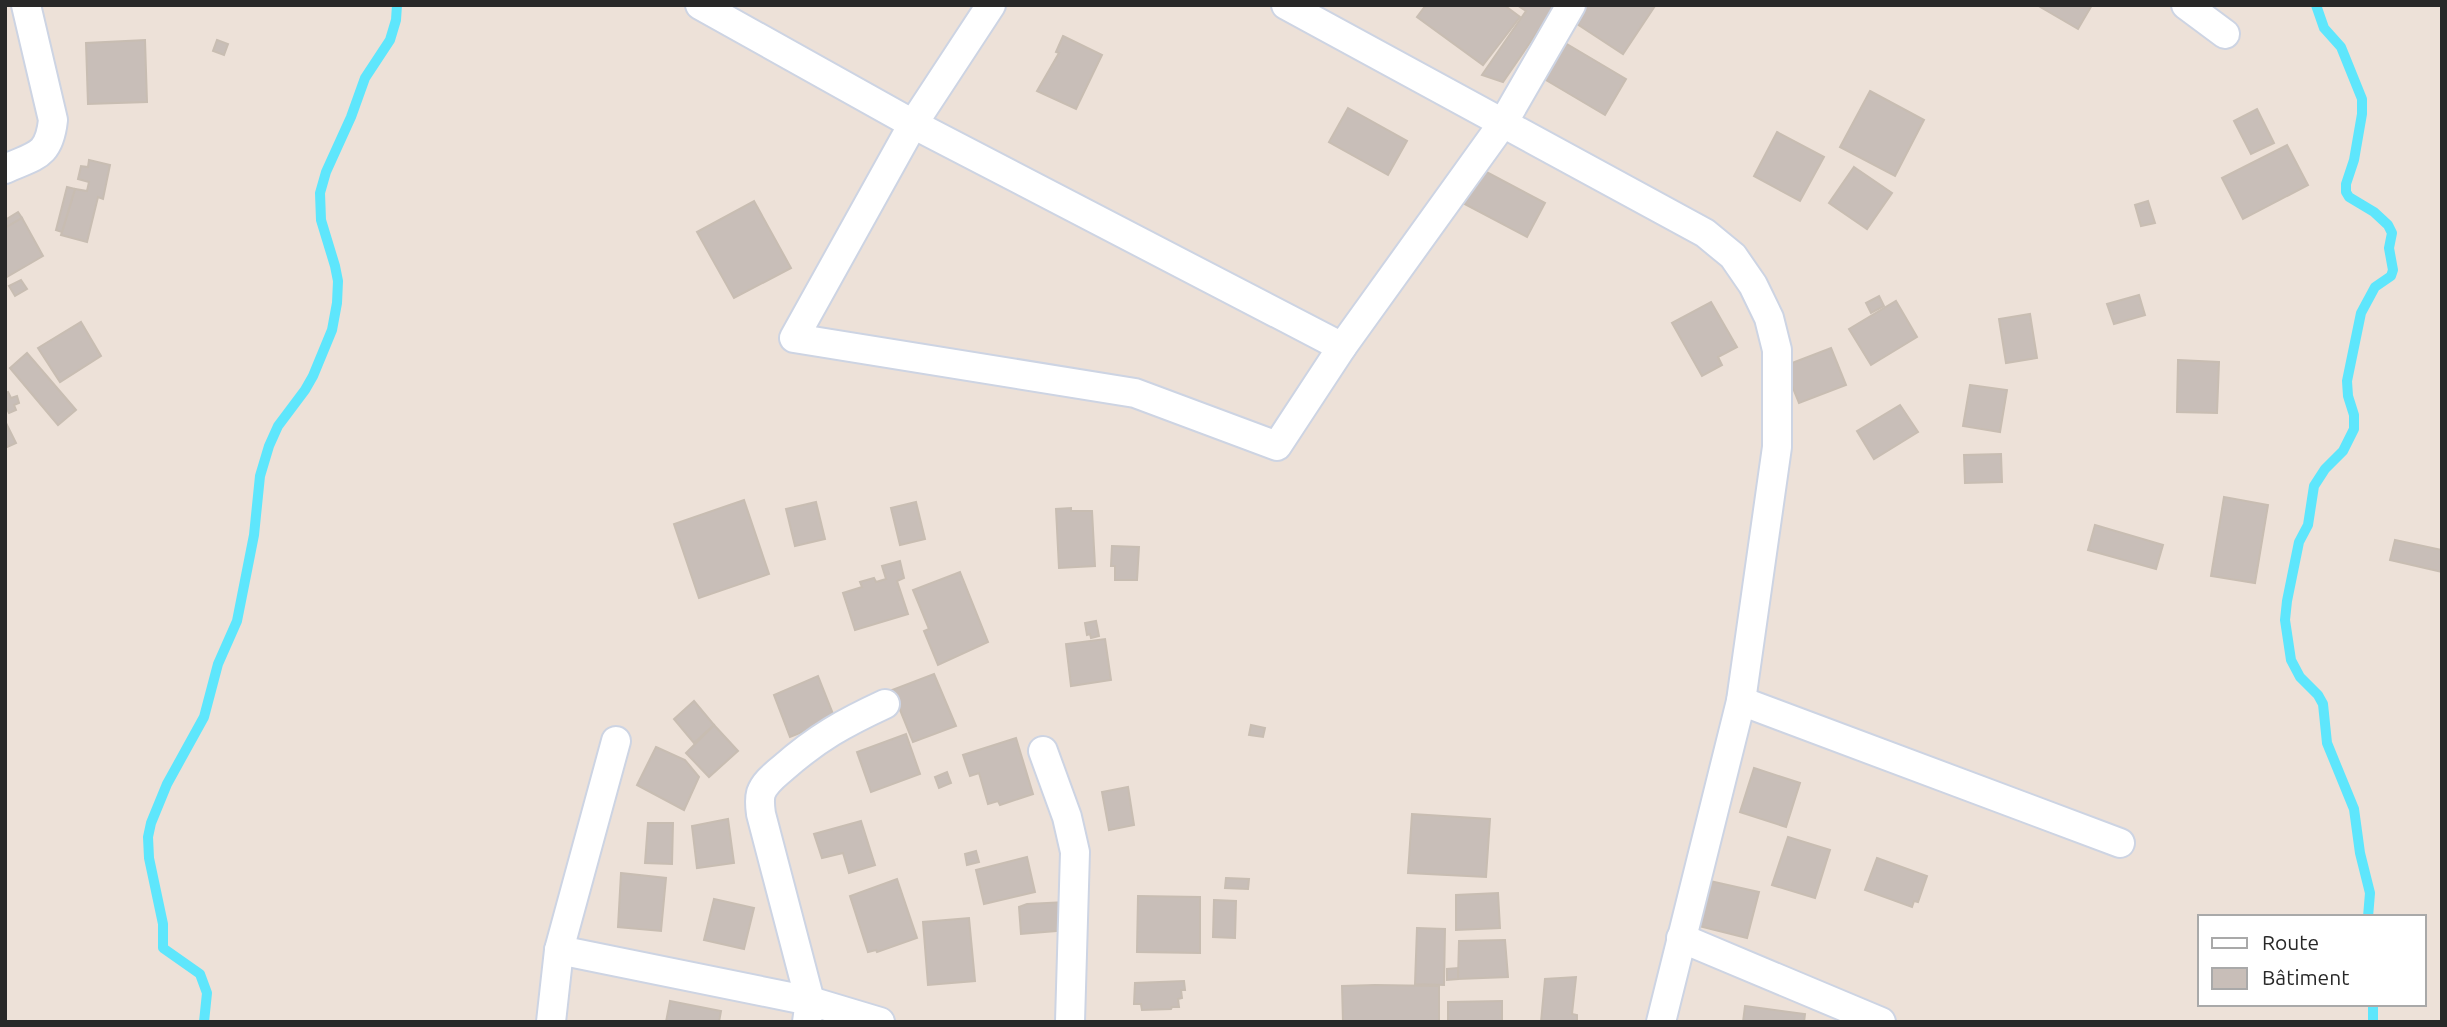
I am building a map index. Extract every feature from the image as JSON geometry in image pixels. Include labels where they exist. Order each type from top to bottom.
[{"type":"street","points":[[5,169],[42,152],[51,138],[53,120],[26,5]]},
{"type":"street","points":[[700,5],[913,124],[1342,347]]},
{"type":"street","points":[[991,5],[913,124],[794,338],[1135,393],[1277,446],[1342,347],[1503,123],[1571,5]]},
{"type":"street","points":[[1286,5],[1705,233],[1733,256],[1754,285],[1769,318],[1777,349],[1777,447],[1741,701],[1661,1022]]},
{"type":"street","points":[[2186,5],[2225,34]]},
{"type":"street","points":[[1741,701],[2120,843]]},
{"type":"street","points":[[808,1012],[761,814],[759,804],[762,791],[767,782],[806,747],[839,725],[886,704]]},
{"type":"street","points":[[551,1022],[559,950],[616,741]]},
{"type":"street","points":[[1043,751],[1067,817],[1074,852],[1070,1022]]},
{"type":"street","points":[[1681,937],[1881,1022]]},
{"type":"street","points":[[559,950],[808,1012],[880,1022]]},
{"type":"building","points":[[1426,5],[1504,5],[1520,17],[1483,65],[1417,17]]},
{"type":"building","points":[[1517,5],[1555,6],[1503,82],[1482,75],[1526,11]]},
{"type":"building","points":[[1585,5],[1655,6],[1623,54],[1574,22]]},
{"type":"building","points":[[2037,5],[2092,5],[2078,29]]},
{"type":"building","points":[[1550,34],[1626,79],[1605,115],[1529,70]]},
{"type":"building","points":[[1063,36],[1102,55],[1076,109],[1037,91],[1059,53],[1056,52]]},
{"type":"building","points":[[145,40],[147,102],[88,104],[86,43]]},
{"type":"building","points":[[217,40],[228,44],[224,55],[213,51]]},
{"type":"building","points":[[1870,91],[1924,120],[1895,176],[1840,147]]},
{"type":"building","points":[[1348,108],[1407,141],[1388,175],[1329,142]]},
{"type":"building","points":[[2257,109],[2274,143],[2251,154],[2234,121]]},
{"type":"building","points":[[1777,132],[1824,157],[1800,201],[1754,176]]},
{"type":"building","points":[[2287,145],[2308,185],[2243,219],[2222,178]]},
{"type":"building","points":[[1460,158],[1545,203],[1527,237],[1442,192]]},
{"type":"building","points":[[89,160],[110,165],[103,199],[98,197],[87,242],[61,235],[75,189],[87,191],[89,182],[78,179],[81,166],[88,167]]},
{"type":"building","points":[[1854,167],[1892,193],[1867,229],[1829,203]]},
{"type":"building","points":[[67,187],[75,189],[62,232],[56,230]]},
{"type":"building","points":[[754,201],[791,268],[734,298],[697,232]]},
{"type":"building","points":[[2148,201],[2155,223],[2141,226],[2135,205]]},
{"type":"building","points":[[18,212],[22,218],[5,228],[5,220]]},
{"type":"building","points":[[22,218],[43,256],[5,278],[5,228]]},
{"type":"building","points":[[21,280],[27,289],[15,296],[9,286]]},
{"type":"building","points":[[2139,295],[2145,315],[2114,324],[2107,304]]},
{"type":"building","points":[[1879,296],[1884,306],[1871,313],[1866,303]]},
{"type":"building","points":[[1896,301],[1917,337],[1871,365],[1849,329]]},
{"type":"building","points":[[1711,302],[1737,347],[1718,357],[1722,365],[1702,376],[1672,323]]},
{"type":"building","points":[[2030,314],[2037,358],[2006,363],[1999,319]]},
{"type":"building","points":[[81,322],[101,356],[60,382],[38,348]]},
{"type":"building","points":[[1831,348],[1846,385],[1799,403],[1784,366]]},
{"type":"building","points":[[27,353],[76,410],[58,425],[10,368]]},
{"type":"building","points":[[2178,360],[2219,362],[2217,413],[2177,412]]},
{"type":"building","points":[[1970,385],[2007,390],[2000,432],[1963,426]]},
{"type":"building","points":[[8,392],[11,398],[17,396],[19,403],[14,405],[16,410],[9,413],[5,405],[5,393]]},
{"type":"building","points":[[1900,405],[1918,432],[1874,459],[1857,431]]},
{"type":"building","points":[[5,421],[16,443],[5,448]]},
{"type":"building","points":[[2001,454],[2002,482],[1965,483],[1964,455]]},
{"type":"building","points":[[2224,497],[2268,505],[2255,583],[2211,576]]},
{"type":"building","points":[[744,500],[769,574],[699,598],[674,524]]},
{"type":"building","points":[[816,502],[825,539],[795,546],[786,509]]},
{"type":"building","points":[[916,502],[925,539],[900,545],[891,508]]},
{"type":"building","points":[[1071,508],[1071,511],[1092,511],[1095,566],[1059,568],[1056,509]]},
{"type":"building","points":[[2095,525],[2163,545],[2156,569],[2088,550]]},
{"type":"building","points":[[2395,540],[2442,550],[2442,572],[2390,560]]},
{"type":"building","points":[[1112,546],[1139,547],[1137,580],[1115,580],[1115,566],[1111,566]]},
{"type":"building","points":[[900,561],[904,578],[897,581],[908,614],[855,630],[843,593],[862,587],[860,582],[874,578],[876,582],[886,579],[882,566]]},
{"type":"building","points":[[960,572],[988,642],[938,665],[924,631],[929,629],[913,590]]},
{"type":"building","points":[[1096,621],[1099,636],[1091,638],[1090,634],[1087,635],[1085,623]]},
{"type":"building","points":[[1105,639],[1111,680],[1071,686],[1066,644]]},
{"type":"building","points":[[934,674],[956,726],[913,742],[892,690]]},
{"type":"building","points":[[818,676],[835,719],[790,737],[774,695]]},
{"type":"building","points":[[694,701],[714,725],[694,743],[674,719]]},
{"type":"building","points":[[714,725],[738,751],[709,777],[686,753]]},
{"type":"building","points":[[1251,725],[1265,728],[1263,737],[1249,735]]},
{"type":"building","points":[[906,734],[920,774],[871,792],[857,752]]},
{"type":"building","points":[[1016,738],[1033,794],[1000,805],[998,801],[988,804],[979,773],[970,776],[963,755]]},
{"type":"building","points":[[656,747],[685,760],[699,777],[684,810],[637,785]]},
{"type":"building","points":[[1754,768],[1800,783],[1786,827],[1740,812]]},
{"type":"building","points":[[947,772],[951,783],[939,788],[935,777]]},
{"type":"building","points":[[1128,787],[1134,825],[1109,830],[1102,792]]},
{"type":"building","points":[[1412,814],[1490,819],[1486,877],[1408,873]]},
{"type":"building","points":[[728,819],[734,863],[697,868],[692,826]]},
{"type":"building","points":[[861,821],[875,865],[849,873],[843,853],[822,858],[814,834]]},
{"type":"building","points":[[648,823],[673,823],[672,864],[645,863]]},
{"type":"building","points":[[1788,837],[1830,850],[1815,898],[1772,885]]},
{"type":"building","points":[[976,851],[979,862],[967,865],[965,854]]},
{"type":"building","points":[[1027,857],[1035,892],[984,904],[976,870]]},
{"type":"building","points":[[1877,858],[1927,876],[1918,902],[1914,901],[1912,907],[1865,890]]},
{"type":"building","points":[[621,873],[666,878],[661,931],[618,927]]},
{"type":"building","points":[[1226,878],[1249,879],[1248,889],[1225,888]]},
{"type":"building","points":[[897,879],[917,938],[877,952],[868,952],[850,896]]},
{"type":"building","points":[[1710,881],[1759,892],[1747,938],[1699,926]]},
{"type":"building","points":[[1498,893],[1500,928],[1456,930],[1456,895]]},
{"type":"building","points":[[1138,896],[1200,897],[1200,953],[1137,952]]},
{"type":"building","points":[[714,899],[754,908],[744,949],[704,940]]},
{"type":"building","points":[[1214,900],[1236,901],[1235,938],[1213,937]]},
{"type":"building","points":[[1066,902],[1068,930],[1021,934],[1019,907],[1027,904]]},
{"type":"building","points":[[969,918],[975,981],[928,985],[923,922]]},
{"type":"building","points":[[1417,928],[1445,929],[1444,985],[1415,984]]},
{"type":"building","points":[[1505,940],[1508,977],[1458,979],[1459,941]]},
{"type":"building","points":[[1458,968],[1458,979],[1447,980],[1447,969]]},
{"type":"building","points":[[1576,977],[1572,1014],[1577,1015],[1577,1022],[1541,1022],[1545,979]]},
{"type":"building","points":[[1184,981],[1185,990],[1181,990],[1179,1007],[1142,1010],[1141,1004],[1134,1004],[1135,983]]},
{"type":"building","points":[[1342,986],[1439,986],[1439,1022],[1343,1022]]},
{"type":"building","points":[[670,1001],[721,1011],[719,1022],[666,1022]]},
{"type":"building","points":[[1502,1001],[1502,1022],[1448,1022],[1448,1002]]},
{"type":"building","points":[[1745,1006],[1805,1014],[1804,1022],[1743,1022]]},
{"type":"waterway","points":[[204,1022],[207,993],[200,974],[163,948],[163,924],[149,858],[148,837],[167,784],[204,717],[218,664],[237,621],[254,535],[260,476],[269,446],[278,426],[313,376],[332,330],[338,281],[321,220],[320,193],[365,78],[390,40],[397,5]]},
{"type":"waterway","points":[[2316,5],[2324,28],[2341,47],[2362,99],[2362,114],[2346,192],[2388,225],[2392,233],[2389,248],[2393,270],[2391,276],[2375,287],[2361,313],[2347,381],[2354,429],[2343,451],[2325,469],[2314,486],[2308,525],[2299,542],[2285,620],[2291,660],[2300,677],[2323,704],[2327,743],[2354,809],[2360,853],[2370,893],[2368,915]]},
{"type":"waterway","points":[[2373,1006],[2373,1022]]}]
